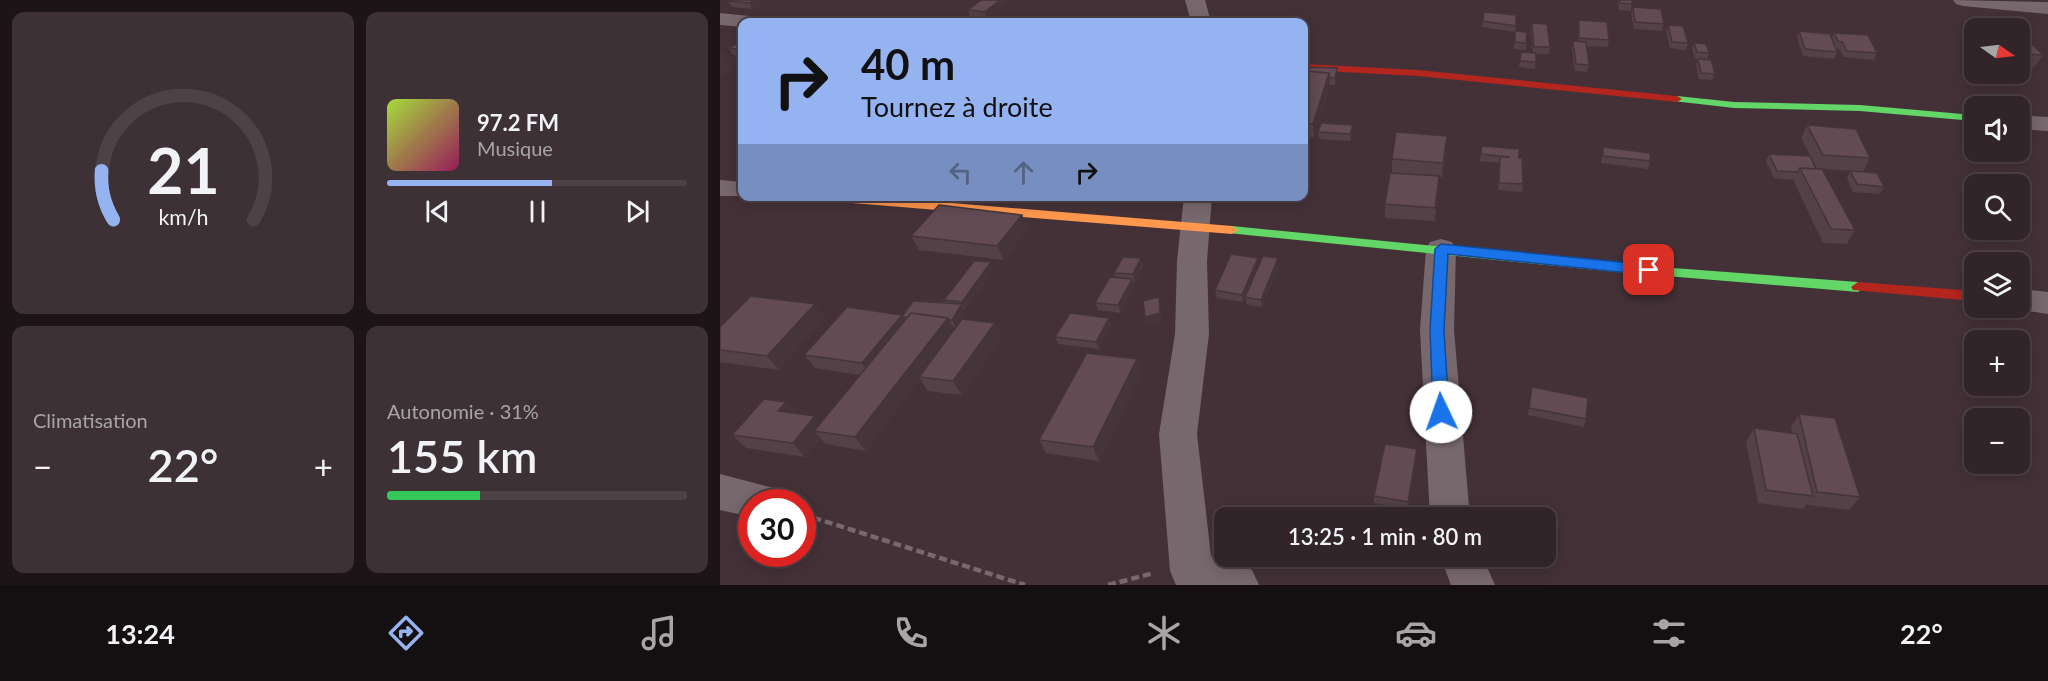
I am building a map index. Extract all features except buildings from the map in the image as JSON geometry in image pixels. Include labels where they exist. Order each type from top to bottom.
[{"type":"street","points":[[1195,0],[1200,18]]},
{"type":"street","points":[[1963,0],[2048,8]]},
{"type":"street","points":[[720,19],[738,20]]},
{"type":"street","points":[[1308,67],[1418,73],[1734,105],[1860,108],[1964,117]]},
{"type":"street","points":[[2030,123],[2048,124]]},
{"type":"street","points":[[720,188],[738,190]]},
{"type":"street","points":[[942,201],[1196,211],[1441,249],[1606,267],[1964,295]]},
{"type":"street","points":[[1196,211],[1192,334],[1178,434],[1191,571],[1238,585]]},
{"type":"street","points":[[1441,249],[1437,330],[1449,507]]},
{"type":"street","points":[[2030,301],[2048,303]]},
{"type":"street","points":[[720,492],[738,496]]},
{"type":"street","points":[[1466,567],[1473,585]]},
{"type":"path","points":[[816,518],[1025,585]]},
{"type":"path","points":[[1108,585],[1166,570],[1191,571]]},
{"type":"traffic: fast","points":[[1677,99],[1734,105],[1860,108],[1964,117]]},
{"type":"traffic: fast","points":[[1232,230],[1606,267],[1858,287]]},
{"type":"traffic: slow","points":[[876,201],[1232,230]]},
{"type":"traffic: jam","points":[[1308,67],[1418,73],[1677,99]]},
{"type":"traffic: jam","points":[[1858,287],[1964,295]]},
{"type":"route","points":[[1441,412],[1437,330],[1441,249],[1649,270]]}]
